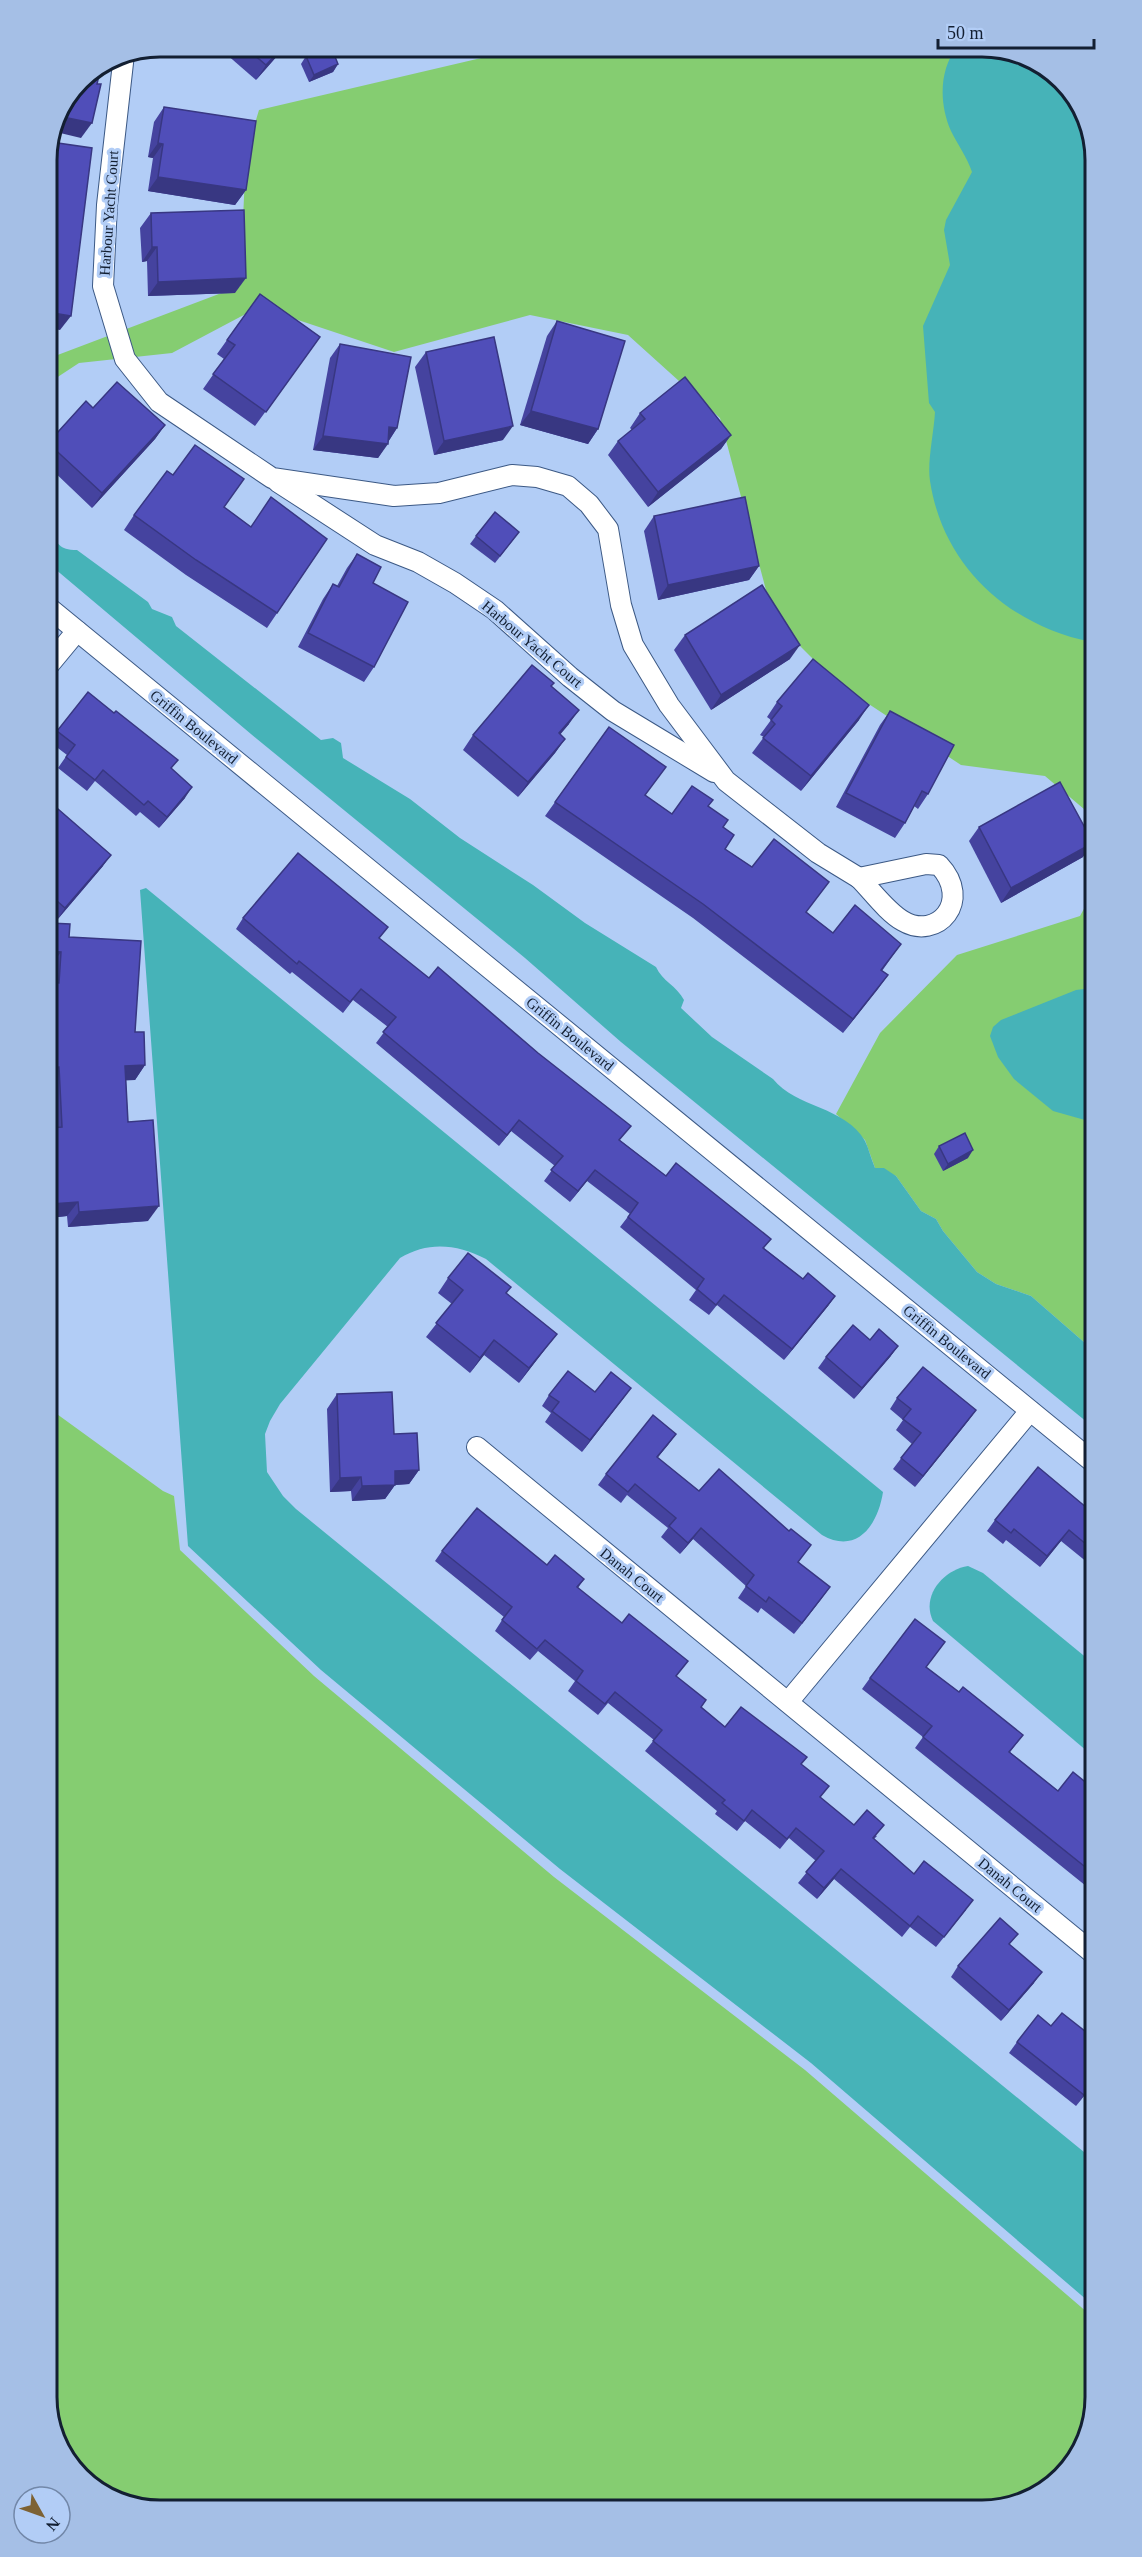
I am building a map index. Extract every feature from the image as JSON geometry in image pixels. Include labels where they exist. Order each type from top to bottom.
[{"type":"street","name":"Harbour Yacht Court","points":[[123,64],[107,204],[103,285],[126,359],[159,402],[346,528],[375,544],[418,562],[487,604],[613,711],[726,781],[819,852],[860,878],[902,921],[921,927],[938,922],[951,909],[955,893],[950,876],[939,865],[926,864],[860,878]]},
{"type":"street","name":"Harbour Yacht Court","points":[[273,478],[394,496],[439,494],[512,475],[537,477],[568,486],[589,504],[608,529],[621,605],[633,645],[669,705],[726,781]]},
{"type":"street","name":"Griffin Boulevard","points":[[57,614],[1085,1456]]},
{"type":"street","points":[[57,655],[77,631]]},
{"type":"street","points":[[788,1702],[1030,1411]]},
{"type":"street","name":"Danah Court","points":[[477,1447],[1085,1947]]},
{"type":"green space","points":[[485,57],[989,57],[1022,65],[1045,78],[1068,103],[1074,114],[1080,127],[1085,160],[1085,810],[1045,776],[961,765],[837,683],[774,620],[720,418],[628,335],[530,315],[394,352],[259,307],[172,353],[79,363],[57,377],[57,355],[240,286],[246,153],[259,110]]},
{"type":"green space","points":[[1085,907],[1085,1343],[1031,1296],[996,1284],[977,1272],[943,1231],[936,1219],[921,1211],[896,1176],[875,1168],[865,1140],[836,1114],[880,1033],[957,955],[1080,916]]},
{"type":"green space","points":[[57,1414],[163,1491],[174,1496],[180,1550],[314,1676],[554,1877],[805,2070],[1085,2310],[1085,2397],[1080,2430],[1064,2460],[1039,2483],[1015,2495],[982,2500],[153,2500],[127,2495],[97,2479],[78,2460],[71,2449],[62,2430],[57,2397]]},
{"type":"shaded area","points":[[951,57],[989,57],[1022,65],[1045,78],[1055,87],[1068,103],[1080,127],[1085,160],[1085,640],[1061,634],[1033,622],[1007,606],[984,587],[965,565],[949,540],[937,512],[929,473],[935,412],[929,403],[923,326],[950,265],[944,230],[946,220],[972,172],[951,131],[944,110],[943,88]]},
{"type":"shaded area","points":[[57,542],[66,549],[77,550],[148,602],[152,609],[172,617],[176,626],[321,740],[333,738],[341,743],[343,758],[410,799],[460,838],[533,885],[585,923],[656,967],[684,1000],[681,1008],[712,1037],[773,1079],[783,1089],[833,1114],[856,1129],[865,1141],[875,1168],[884,1168],[896,1176],[921,1211],[936,1219],[943,1231],[977,1272],[996,1284],[1031,1296],[1085,1343],[1085,1420],[621,1042],[525,958],[257,739],[57,571]]},
{"type":"shaded area","points":[[146,888],[883,1492],[876,1515],[864,1533],[855,1539],[846,1541],[834,1540],[822,1535],[486,1259],[464,1250],[443,1247],[421,1249],[400,1258],[280,1404],[265,1434],[267,1472],[283,1496],[296,1509],[1085,2153],[1085,2298],[811,2063],[560,1869],[321,1670],[188,1546],[140,890]]},
{"type":"shaded area","points":[[1085,989],[1085,1120],[1053,1111],[1014,1079],[998,1057],[990,1036],[993,1027],[1001,1020],[1076,990]]},
{"type":"shaded area","points":[[968,1566],[983,1573],[1085,1657],[1085,1749],[933,1621],[930,1612],[932,1594],[943,1579],[959,1568]]},
{"type":"building","points":[[257,57],[274,57],[266,65]]},
{"type":"building","points":[[306,57],[335,57],[338,64],[314,75]]},
{"type":"building","points":[[98,78],[97,84],[101,84],[92,123],[67,118],[78,97]]},
{"type":"building","points":[[164,107],[256,121],[246,190],[158,177],[163,144],[158,143]]},
{"type":"building","points":[[59,143],[92,148],[71,316],[57,314],[57,153]]},
{"type":"building","points":[[244,210],[246,278],[158,282],[157,247],[152,247],[151,213]]},
{"type":"building","points":[[260,294],[320,337],[266,412],[213,374],[235,345],[227,340]]},
{"type":"building","points":[[557,321],[625,341],[598,429],[531,411]]},
{"type":"building","points":[[494,337],[513,426],[444,441],[426,352]]},
{"type":"building","points":[[340,344],[411,357],[397,428],[389,427],[388,444],[323,436]]},
{"type":"building","points":[[685,377],[731,435],[658,492],[618,441],[645,419],[640,413]]},
{"type":"building","points":[[117,382],[165,425],[102,493],[57,451],[57,433],[86,401],[93,408]]},
{"type":"building","points":[[195,445],[244,479],[224,507],[251,527],[271,497],[327,539],[277,613],[196,560],[134,515],[167,471],[173,475]]},
{"type":"building","points":[[745,497],[759,566],[668,585],[654,516]]},
{"type":"building","points":[[495,512],[519,532],[500,556],[476,536]]},
{"type":"building","points":[[357,554],[381,567],[373,583],[408,602],[374,667],[308,633],[333,584],[339,587]]},
{"type":"building","points":[[762,585],[800,645],[721,695],[685,635]]},
{"type":"building","points":[[813,659],[869,705],[811,776],[763,738],[775,724],[771,720],[782,706],[777,702]]},
{"type":"building","points":[[532,665],[554,683],[551,686],[579,710],[559,733],[565,739],[528,782],[473,735]]},
{"type":"building","points":[[88,692],[178,760],[171,768],[192,787],[167,817],[148,801],[144,805],[103,770],[95,780],[66,757],[75,745],[57,731]]},
{"type":"building","points":[[890,711],[954,745],[928,794],[922,791],[905,823],[846,793]]},
{"type":"building","points":[[609,727],[666,767],[645,795],[672,814],[692,786],[713,800],[708,806],[728,820],[723,827],[734,835],[725,849],[752,867],[774,839],[829,882],[806,912],[833,933],[855,905],[901,944],[881,970],[888,975],[853,1019],[703,904],[555,802]]},
{"type":"building","points":[[1060,782],[1085,828],[1085,847],[1011,888],[979,827]]},
{"type":"building","points":[[57,810],[111,855],[65,908],[57,901]]},
{"type":"building","points":[[298,853],[388,927],[379,938],[429,978],[438,967],[538,1053],[631,1126],[619,1140],[666,1176],[676,1163],[771,1239],[763,1248],[803,1279],[808,1273],[835,1296],[792,1349],[724,1295],[716,1305],[697,1289],[704,1279],[628,1217],[638,1203],[595,1170],[578,1191],[551,1170],[563,1156],[519,1120],[507,1135],[383,1032],[396,1017],[361,989],[350,1002],[299,961],[297,964],[243,918]]},
{"type":"building","points":[[57,923],[70,924],[69,937],[141,941],[135,1032],[144,1032],[145,1065],[125,1066],[128,1122],[153,1120],[159,1206],[79,1212],[78,1202],[57,1204],[57,1127],[62,1127],[59,1067],[57,1067],[57,983],[59,983],[61,952],[57,952]]},
{"type":"building","points":[[965,1133],[973,1150],[948,1164],[939,1146]]},
{"type":"building","points":[[468,1253],[511,1287],[506,1293],[557,1334],[529,1368],[494,1340],[480,1358],[436,1323],[463,1290],[448,1278]]},
{"type":"building","points":[[853,1325],[870,1340],[879,1329],[898,1346],[862,1388],[826,1357]]},
{"type":"building","points":[[923,1367],[976,1410],[923,1476],[901,1458],[921,1433],[903,1419],[911,1409],[897,1398]]},
{"type":"building","points":[[568,1371],[595,1392],[611,1372],[631,1388],[590,1440],[552,1411],[559,1402],[549,1395]]},
{"type":"building","points":[[392,1392],[394,1434],[417,1433],[419,1470],[395,1471],[395,1485],[362,1486],[361,1477],[340,1478],[337,1394]]},
{"type":"building","points":[[653,1415],[676,1434],[657,1457],[699,1491],[719,1469],[789,1531],[791,1529],[811,1545],[798,1562],[830,1587],[802,1623],[769,1597],[766,1602],[746,1586],[754,1575],[701,1528],[688,1543],[669,1526],[676,1518],[635,1484],[628,1492],[606,1474]]},
{"type":"building","points":[[1038,1467],[1085,1506],[1085,1543],[1069,1530],[1047,1556],[1014,1529],[1011,1533],[995,1520]]},
{"type":"building","points":[[477,1508],[547,1565],[555,1555],[584,1579],[577,1587],[622,1623],[629,1614],[688,1661],[676,1676],[706,1700],[701,1707],[725,1727],[741,1707],[807,1757],[801,1764],[829,1786],[820,1797],[854,1825],[867,1810],[884,1825],[873,1838],[914,1874],[924,1861],[973,1900],[944,1937],[918,1916],[910,1926],[841,1869],[824,1888],[806,1872],[824,1851],[796,1828],[787,1839],[752,1810],[744,1821],[722,1803],[725,1800],[653,1741],[662,1730],[615,1692],[605,1704],[576,1681],[583,1671],[545,1640],[537,1649],[502,1620],[512,1607],[442,1551]]},
{"type":"building","points":[[915,1619],[945,1642],[926,1667],[959,1692],[963,1687],[1023,1735],[1009,1752],[1058,1791],[1073,1772],[1085,1782],[1085,1867],[923,1737],[932,1726],[870,1678]]},
{"type":"building","points":[[1000,1918],[1018,1934],[1009,1944],[1042,1972],[1009,2010],[958,1966]]},
{"type":"building","points":[[1062,2013],[1085,2031],[1084,2095],[1017,2042],[1038,2015],[1051,2026]]}]
